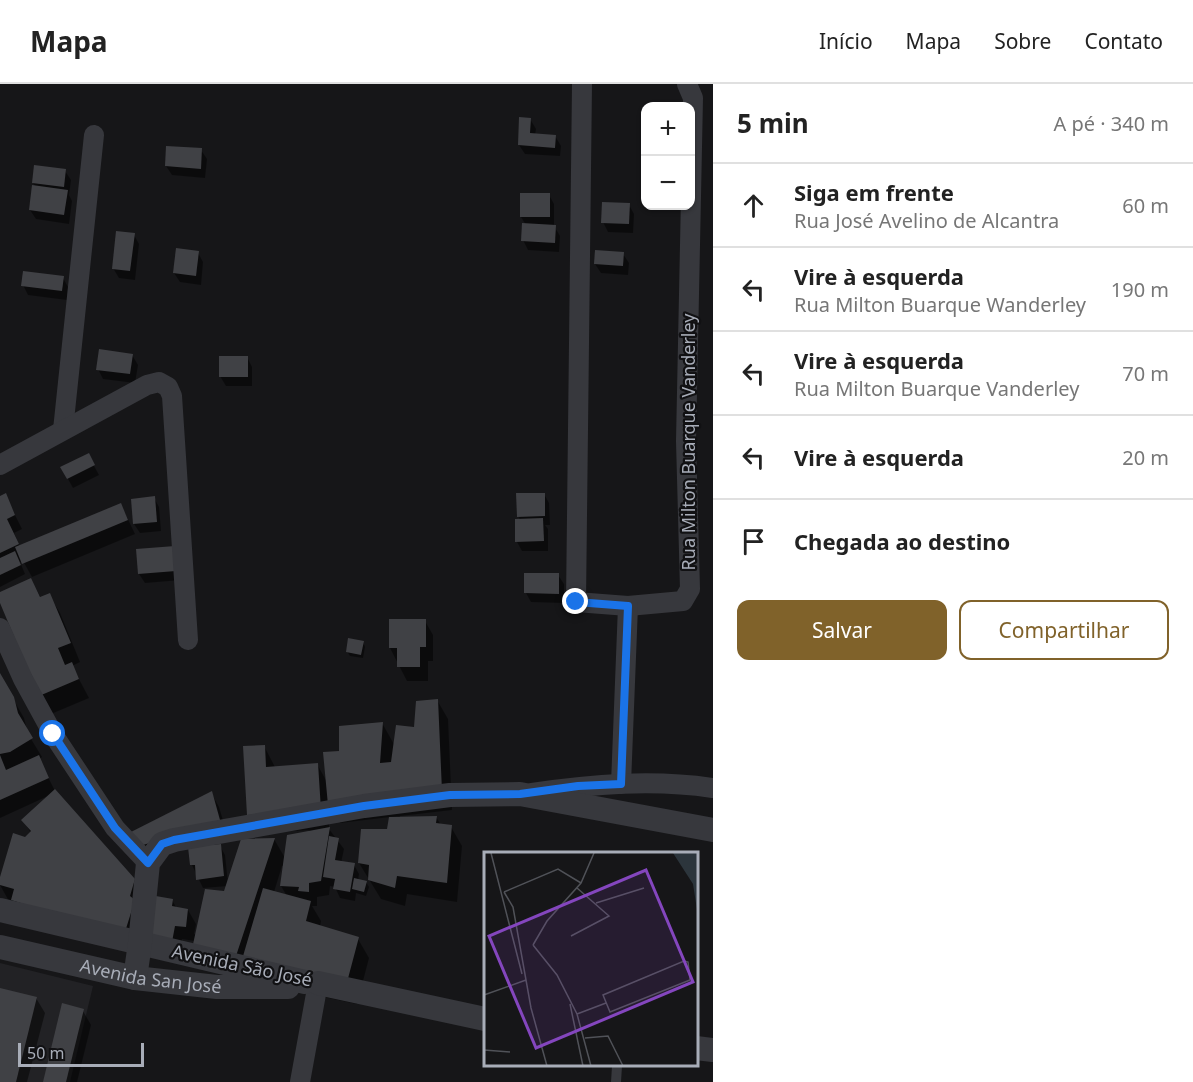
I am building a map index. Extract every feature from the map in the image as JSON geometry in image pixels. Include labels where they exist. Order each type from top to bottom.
[{"type":"street","name":"Rua Milton Buarque Vanderley","points":[[628,606],[684,602],[690,589],[686,441],[693,98],[687,84]]},
{"type":"street","points":[[581,85],[576,602],[628,606],[621,784]]},
{"type":"street","points":[[63,430],[94,135]]},
{"type":"street","points":[[0,465],[147,385],[159,382],[168,387],[172,396],[188,640]]},
{"type":"street","points":[[0,628],[53,734],[115,828],[148,863]]},
{"type":"street","points":[[135,978],[148,863],[162,844],[174,840],[364,806],[450,795],[520,794],[578,786],[621,784],[691,785],[713,788]]},
{"type":"street","points":[[520,794],[713,830]]},
{"type":"street","name":"Avenida São José","points":[[0,910],[140,944],[243,978],[312,983],[484,1019]]},
{"type":"street","name":"Avenida San José","points":[[0,947],[135,978],[243,978]]},
{"type":"street","points":[[300,1082],[312,983]]},
{"type":"street","points":[[698,1048],[713,1050]]},
{"type":"lane","points":[[616,1082],[617,1067]]},
{"type":"shaded area","points":[[0,963],[93,986],[70,1082],[0,1082]]},
{"type":"building","points":[[519,117],[531,118],[530,133],[556,135],[555,148],[518,145]]},
{"type":"building","points":[[166,146],[202,148],[201,169],[165,166]]},
{"type":"building","points":[[34,165],[66,169],[64,187],[32,183]]},
{"type":"building","points":[[32,185],[68,190],[64,215],[29,210]]},
{"type":"building","points":[[520,193],[550,193],[550,217],[520,217]]},
{"type":"building","points":[[602,202],[630,203],[629,224],[601,223]]},
{"type":"building","points":[[522,223],[556,225],[555,243],[521,241]]},
{"type":"building","points":[[116,231],[135,233],[130,271],[112,269]]},
{"type":"building","points":[[176,248],[199,251],[196,276],[173,273]]},
{"type":"building","points":[[595,250],[624,252],[623,266],[594,264]]},
{"type":"building","points":[[23,271],[64,276],[62,291],[21,286]]},
{"type":"building","points":[[99,349],[133,354],[130,374],[96,370]]},
{"type":"building","points":[[219,356],[248,356],[248,377],[219,377]]},
{"type":"building","points":[[89,453],[95,465],[67,479],[60,467]]},
{"type":"building","points":[[6,493],[15,515],[7,519],[19,544],[0,553],[0,496]]},
{"type":"building","points":[[516,493],[545,493],[545,516],[517,517]]},
{"type":"building","points":[[155,496],[157,522],[133,524],[131,499]]},
{"type":"building","points":[[121,503],[128,520],[22,564],[15,547]]},
{"type":"building","points":[[543,518],[544,541],[515,542],[515,519]]},
{"type":"building","points":[[175,546],[176,571],[138,574],[136,549]]},
{"type":"building","points":[[15,551],[21,565],[0,575],[0,558]]},
{"type":"building","points":[[524,573],[559,573],[559,594],[524,593]]},
{"type":"building","points":[[31,578],[40,597],[50,593],[71,643],[58,648],[65,665],[72,662],[79,679],[39,696],[0,603],[0,592]]},
{"type":"building","points":[[389,619],[426,619],[426,647],[420,647],[420,667],[397,667],[397,648],[389,648]]},
{"type":"building","points":[[348,638],[364,641],[361,655],[346,652]]},
{"type":"building","points":[[0,673],[14,697],[18,713],[33,738],[10,752],[0,754]]},
{"type":"building","points":[[438,699],[442,791],[328,805],[323,752],[339,751],[339,726],[383,722],[380,763],[391,762],[396,725],[414,727],[416,701]]},
{"type":"building","points":[[265,745],[266,767],[318,763],[321,810],[247,815],[243,746]]},
{"type":"building","points":[[0,755],[6,770],[39,755],[49,778],[0,800]]},
{"type":"building","points":[[55,789],[135,879],[130,896],[135,900],[124,935],[11,900],[14,889],[0,885],[0,877],[13,833],[25,837],[31,831],[21,820]]},
{"type":"building","points":[[212,791],[220,820],[131,849],[125,835]]},
{"type":"building","points":[[437,816],[436,823],[452,825],[447,883],[397,876],[395,888],[368,880],[369,865],[358,863],[361,829],[387,829],[389,817]]},
{"type":"building","points":[[330,827],[321,881],[309,883],[309,892],[298,891],[299,887],[280,886],[287,835]]},
{"type":"building","points":[[329,836],[339,838],[335,860],[355,863],[350,892],[333,889],[335,879],[323,877]]},
{"type":"building","points":[[275,838],[235,959],[192,949],[205,889],[224,891],[241,839]]},
{"type":"building","points":[[221,844],[224,876],[196,880],[195,865],[190,865],[188,847]]},
{"type":"building","points":[[354,878],[367,881],[364,892],[352,889]]},
{"type":"building","points":[[263,888],[311,901],[306,921],[359,937],[346,986],[241,963]]},
{"type":"building","points":[[150,895],[173,899],[172,906],[188,909],[186,927],[175,926],[172,942],[144,938]]},
{"type":"building","points":[[0,988],[37,997],[16,1082],[0,1082]]},
{"type":"building","points":[[62,1003],[84,1009],[66,1082],[43,1082]]},
{"type":"route","points":[[53,734],[115,828],[148,863],[162,844],[174,840],[364,806],[450,795],[520,794],[578,786],[621,784],[628,606],[576,602]]}]
